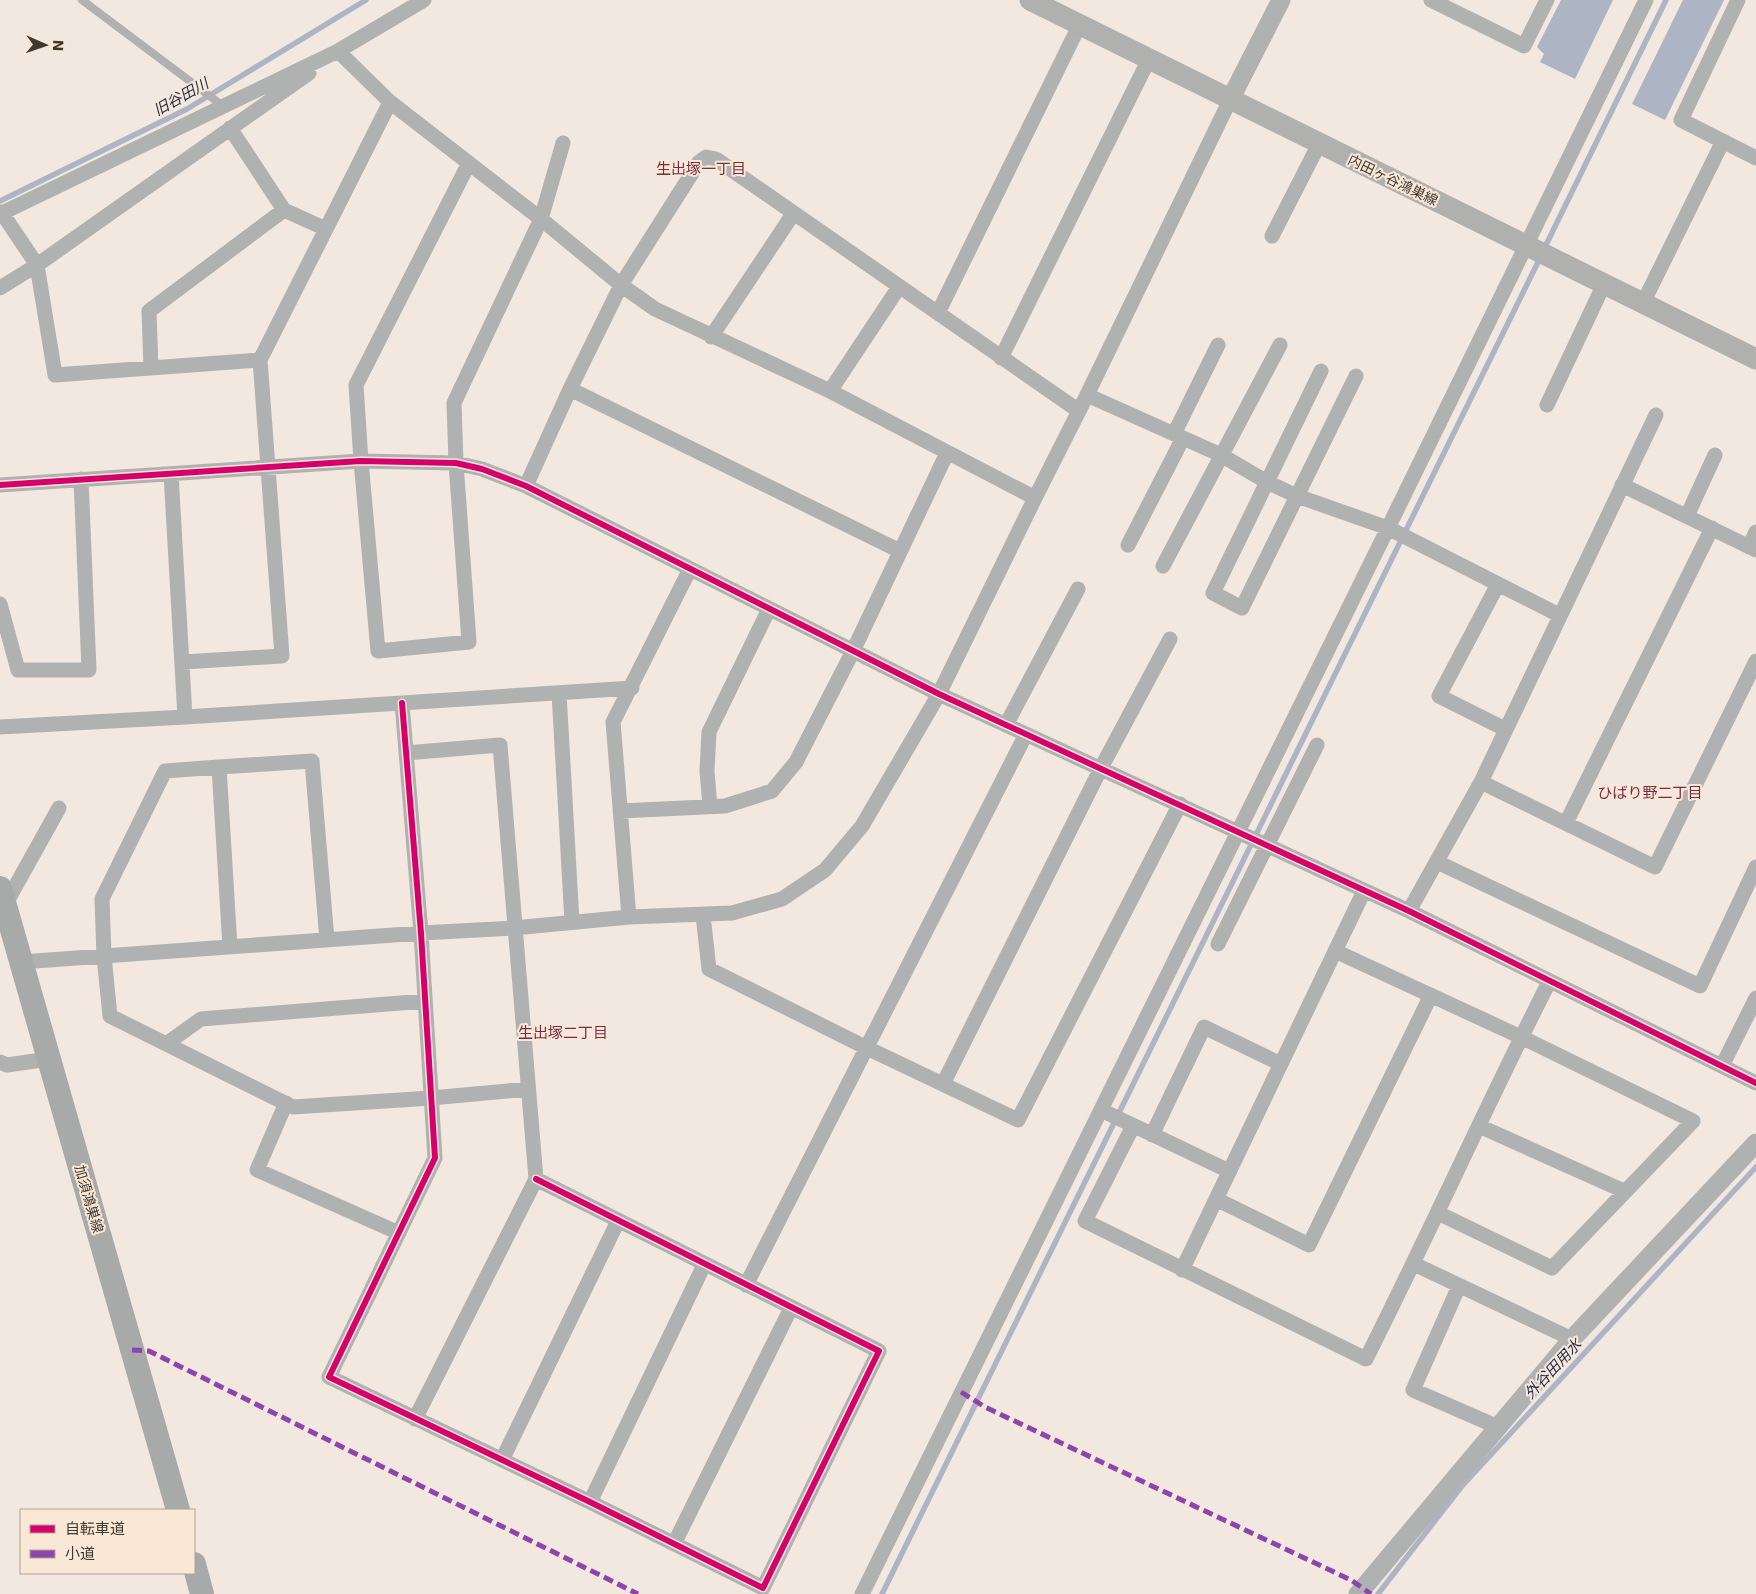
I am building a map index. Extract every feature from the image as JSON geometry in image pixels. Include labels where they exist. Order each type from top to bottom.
[{"type":"main road","name":"内田ヶ谷鴻巣線","points":[[1030,0],[1756,359]]},
{"type":"main road","name":"加須鴻巣線","points":[[4,909],[49,1058],[178,1509]]},
{"type":"main road","points":[[195,1568],[202,1594]]},
{"type":"street","points":[[260,360],[55,375],[37,265],[1,213],[338,50],[424,0]]},
{"type":"street","points":[[21,962],[514,928],[629,917],[732,912],[782,899],[825,870],[862,826],[939,694],[1230,100],[1281,0]]},
{"type":"street","points":[[1435,1],[1524,46],[1547,0]]},
{"type":"street","points":[[862,1594],[1388,528],[1646,0]]},
{"type":"street","points":[[1738,0],[1680,120],[1756,158]]},
{"type":"street","points":[[938,314],[1080,24]]},
{"type":"street","points":[[338,50],[390,102],[621,285],[655,309],[711,337],[830,391],[1035,498]]},
{"type":"street","points":[[0,288],[37,265],[338,50]]},
{"type":"street","points":[[1001,358],[1149,59]]},
{"type":"street","points":[[182,662],[282,656],[260,360],[390,102]]},
{"type":"street","points":[[230,128],[284,210],[326,229]]},
{"type":"street","points":[[1643,303],[1723,141]]},
{"type":"street","points":[[469,163],[356,385],[378,651],[469,642],[456,463],[454,403],[540,219],[563,143]]},
{"type":"street","points":[[1272,236],[1319,144]]},
{"type":"street","points":[[526,486],[570,389],[621,285],[698,162],[706,157],[716,159],[1079,411]]},
{"type":"street","points":[[151,368],[149,311],[284,210]]},
{"type":"street","points":[[711,337],[793,214]]},
{"type":"street","points":[[1547,405],[1604,284]]},
{"type":"street","points":[[830,391],[899,287]]},
{"type":"street","points":[[1128,545],[1218,345]]},
{"type":"street","points":[[1163,566],[1280,345]]},
{"type":"street","points":[[1321,371],[1213,593],[1242,608],[1356,376]]},
{"type":"street","points":[[570,389],[900,551]]},
{"type":"street","points":[[1087,395],[1221,455],[1267,482],[1297,496],[1388,528],[1559,615]]},
{"type":"street","points":[[1409,911],[1481,782],[1656,415]]},
{"type":"street","points":[[620,811],[725,806],[772,791],[796,762],[853,651],[947,453]]},
{"type":"street","points":[[1687,516],[1715,455]]},
{"type":"street","points":[[0,484],[361,461],[456,463],[482,470],[526,486],[939,694],[1409,911],[1756,1083]]},
{"type":"street","points":[[171,474],[185,717]]},
{"type":"street","points":[[0,604],[18,670],[90,670],[81,479]]},
{"type":"street","points":[[1622,485],[1752,548],[1756,532]]},
{"type":"street","points":[[1566,823],[1712,528]]},
{"type":"street","points":[[629,917],[613,722],[632,688],[690,569]]},
{"type":"street","points":[[1498,584],[1439,696],[1505,729]]},
{"type":"street","points":[[1006,725],[1078,589]]},
{"type":"street","points":[[710,807],[707,771],[709,732],[770,609]]},
{"type":"street","points":[[942,1084],[1101,768],[1170,639]]},
{"type":"street","points":[[1481,782],[1655,867],[1756,661]]},
{"type":"street","points":[[0,727],[632,688]]},
{"type":"street","points":[[558,693],[572,922]]},
{"type":"street","points":[[402,703],[421,933],[435,1158],[329,1377],[415,1420],[590,1502],[763,1588],[879,1352],[536,1180]]},
{"type":"street","points":[[746,1285],[1026,734]]},
{"type":"street","points":[[406,753],[500,745],[536,1180],[415,1420]]},
{"type":"street","points":[[1218,944],[1317,745]]},
{"type":"street","points":[[327,940],[312,761],[165,771],[102,899],[104,956],[110,1016],[293,1107],[431,1098],[528,1089]]},
{"type":"street","points":[[219,767],[230,947]]},
{"type":"street","points":[[703,914],[709,969],[867,1048],[1018,1120],[1180,804]]},
{"type":"street","points":[[4,909],[58,808]]},
{"type":"street","points":[[1437,862],[1700,986],[1756,868]]},
{"type":"street","points":[[1182,1270],[1364,891]]},
{"type":"street","points":[[1336,950],[1693,1121],[1552,1268],[1438,1213]]},
{"type":"street","points":[[1132,1126],[1085,1221],[1366,1359],[1414,1264],[1521,1037],[1549,982]]},
{"type":"street","points":[[1216,1199],[1309,1245],[1431,995]]},
{"type":"street","points":[[1722,1066],[1756,998]]},
{"type":"street","points":[[166,1044],[201,1019],[425,1001]]},
{"type":"street","points":[[1152,1135],[1204,1027],[1281,1064]]},
{"type":"street","points":[[0,1062],[6,1065],[49,1058]]},
{"type":"street","points":[[286,1104],[257,1170],[399,1233]]},
{"type":"street","points":[[1101,1110],[1229,1171]]},
{"type":"street","points":[[1479,1126],[1624,1191]]},
{"type":"street","points":[[1358,1594],[1572,1339],[1756,1143]]},
{"type":"street","points":[[502,1460],[618,1221]]},
{"type":"street","points":[[1414,1264],[1572,1339]]},
{"type":"street","points":[[590,1502],[704,1265]]},
{"type":"street","points":[[1459,1286],[1413,1390],[1498,1427]]},
{"type":"street","points":[[674,1544],[791,1308]]},
{"type":"lane","points":[[82,0],[224,106]]},
{"type":"water","points":[[1561,0],[1613,0],[1575,79],[1540,62],[1544,54],[1537,47]]},
{"type":"water","points":[[1683,0],[1724,0],[1665,120],[1632,104]]},
{"type":"waterway","name":"旧谷田川","points":[[0,201],[187,109],[366,0]]},
{"type":"waterway","points":[[1544,249],[1666,0]]},
{"type":"waterway","points":[[882,1594],[1540,258]]},
{"type":"waterway","name":"外谷田用水","points":[[1378,1594],[1462,1486],[1756,1167]]},
{"type":"marked path","points":[[132,1350],[149,1351],[638,1594]]},
{"type":"marked path","points":[[961,1392],[985,1407],[1351,1580],[1371,1594]]},
{"type":"cycle path","points":[[0,485],[361,461],[456,463],[482,469],[526,486],[939,694],[1409,911],[1756,1083]]},
{"type":"cycle path","points":[[402,703],[421,933],[435,1158],[329,1377],[590,1502],[763,1588],[879,1351],[536,1179]]},
{"type":"district","name":"生出塚一丁目","points":[[701,169]]},
{"type":"district","name":"ひばり野二丁目","points":[[1650,793]]},
{"type":"district","name":"生出塚二丁目","points":[[563,1033]]}]
